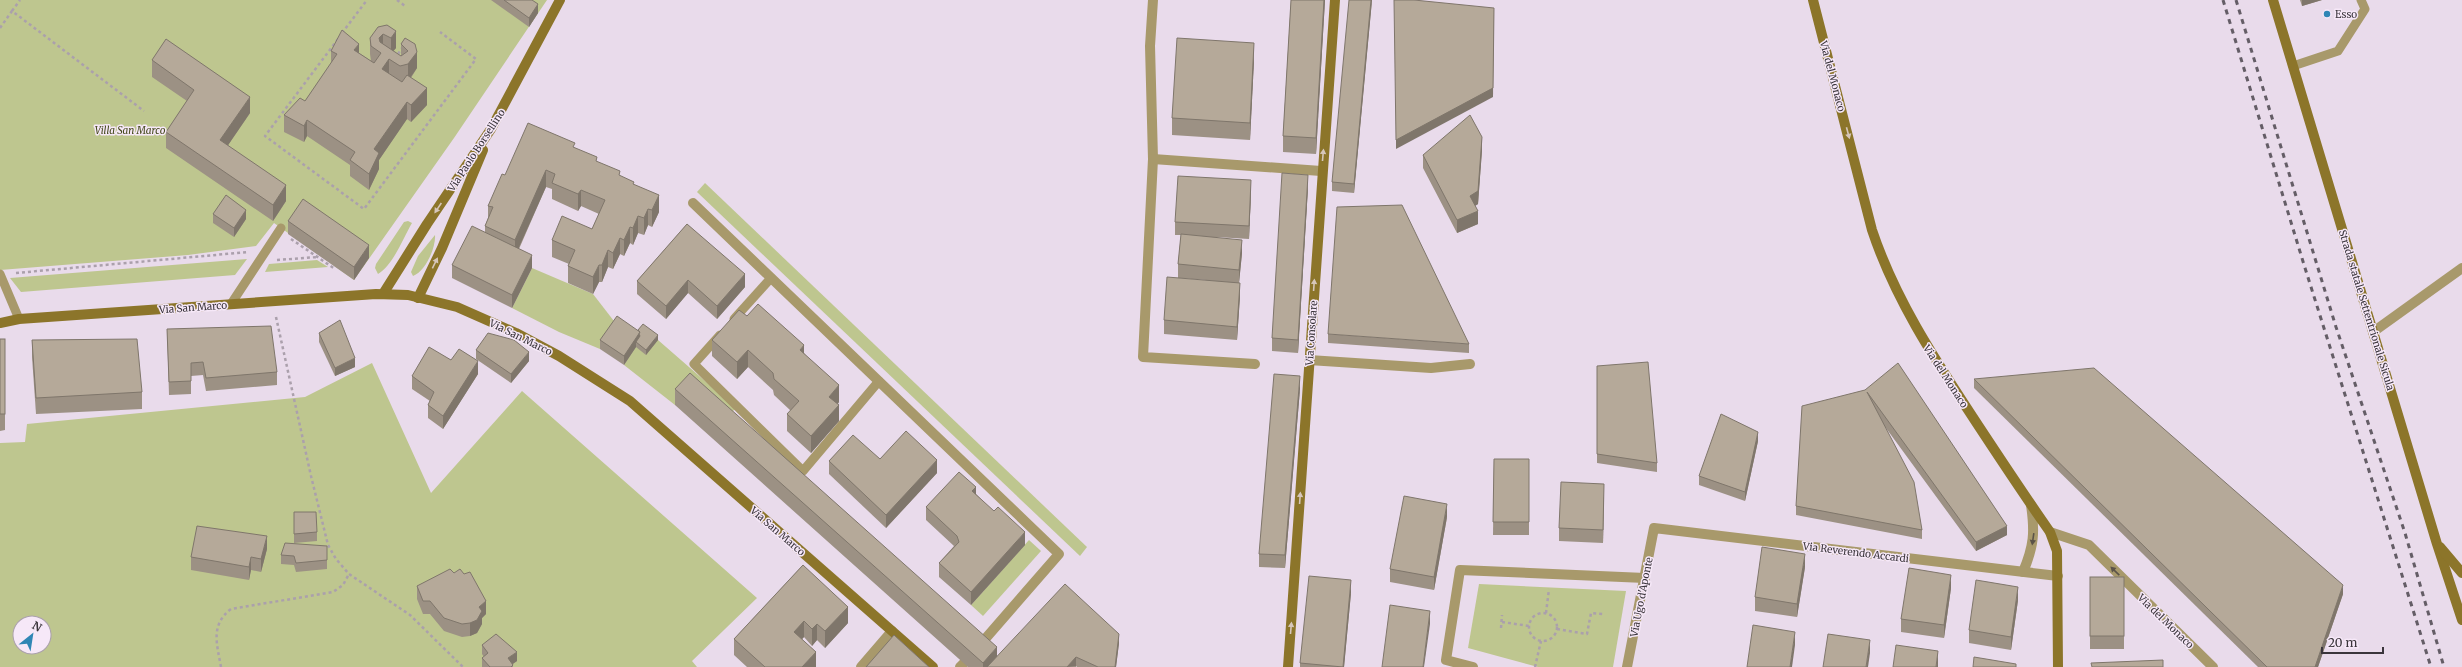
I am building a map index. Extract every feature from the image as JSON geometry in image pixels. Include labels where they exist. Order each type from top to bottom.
[{"type":"street","name":"Via Paolo Borsellino","points":[[384,294],[427,224],[491,129],[560,0]]},
{"type":"street","points":[[1153,0],[1150,46],[1153,159],[1143,357],[1255,364]]},
{"type":"street","name":"Via Consolare","points":[[1288,667],[1321,171],[1334,0]]},
{"type":"street","name":"Via del Monaco","points":[[1813,0],[1860,178],[1872,230],[1883,262],[1897,294],[1932,355],[2050,532],[2089,545],[2213,667]]},
{"type":"street","name":"Strada statale Settentrionale Sicula","points":[[2273,0],[2437,544],[2462,620]]},
{"type":"street","points":[[418,298],[442,248],[491,129]]},
{"type":"street","points":[[1153,159],[1321,171]]},
{"type":"street","points":[[693,204],[1059,554],[979,646]]},
{"type":"street","points":[[2373,332],[2462,268]]},
{"type":"street","name":"Via San Marco","points":[[0,322],[19,319],[273,300],[384,294],[418,298],[457,307],[516,333],[559,356],[630,401],[933,667]]},
{"type":"street","points":[[1309,360],[1431,368],[1470,364]]},
{"type":"street","points":[[2023,572],[2031,553],[2035,530],[2031,505]]},
{"type":"street","name":"Via Reverendo Accardi","points":[[1654,528],[2058,576]]},
{"type":"street","name":"Via Ugo d'Aponte","points":[[1627,667],[1654,528]]},
{"type":"street","points":[[2050,532],[2057,551],[2058,667]]},
{"type":"street","points":[[2437,544],[2462,573]]},
{"type":"street","points":[[1473,667],[1446,660],[1460,570],[1645,578]]},
{"type":"street","points":[[861,667],[892,631]]},
{"type":"lane","points":[[2293,66],[2338,51],[2365,9],[2361,0]]},
{"type":"lane","points":[[231,304],[281,228]]},
{"type":"lane","points":[[5,274],[19,319]]},
{"type":"lane","points":[[771,278],[694,364],[803,471],[879,381]]},
{"type":"path","points":[[0,28],[20,0]]},
{"type":"path","points":[[367,0],[265,136],[364,209],[476,59],[440,32]]},
{"type":"path","points":[[397,0],[405,6]]},
{"type":"path","points":[[12,11],[144,110]]},
{"type":"path","points":[[398,54],[406,42]]},
{"type":"path","points":[[393,51],[403,58]]},
{"type":"path","points":[[287,236],[335,268]]},
{"type":"path","points":[[5,274],[250,252]]},
{"type":"path","points":[[277,254],[274,260],[318,257]]},
{"type":"path","points":[[273,300],[328,545],[336,560],[349,574],[410,615],[463,667]]},
{"type":"path","points":[[221,667],[216,626],[223,615],[231,609],[333,592],[343,585],[349,574]]},
{"type":"path","points":[[1546,613],[1551,574]]},
{"type":"path","points":[[1546,613],[1554,618],[1557,629],[1550,640],[1541,641],[1533,637],[1529,626],[1533,616],[1546,613]]},
{"type":"path","points":[[1557,629],[1587,634],[1591,613],[1603,614]]},
{"type":"path","points":[[1501,628],[1502,615]]},
{"type":"path","points":[[1502,622],[1529,626]]},
{"type":"path","points":[[1535,667],[1541,641]]},
{"type":"green space","name":"Villa San Marco","points":[[0,0],[547,0],[454,138],[354,280],[274,223],[256,246],[188,255],[0,270]]},
{"type":"green space","points":[[705,183],[1087,547],[1080,556],[697,192]]},
{"type":"green space","points":[[408,221],[412,223],[398,250],[384,270],[378,274],[375,268],[376,264],[404,222]]},
{"type":"green space","points":[[435,235],[434,246],[426,264],[413,276],[411,272],[418,256]]},
{"type":"green space","points":[[247,259],[235,275],[21,292],[10,278]]},
{"type":"green space","points":[[317,260],[328,267],[265,272],[269,264]]},
{"type":"green space","points":[[532,268],[593,294],[617,325],[600,349],[559,332],[512,308]]},
{"type":"green space","points":[[658,340],[736,408],[724,420],[690,389],[675,405],[624,365],[636,346]]},
{"type":"green space","points":[[372,363],[431,493],[522,391],[757,598],[692,661],[697,667],[0,667],[0,443],[25,442],[27,424],[305,397]]},
{"type":"green space","points":[[1029,540],[1041,551],[983,616],[971,605]]},
{"type":"green space","points":[[1479,584],[1626,591],[1613,667],[1538,667],[1468,648]]},
{"type":"building","points":[[504,0],[532,0],[538,4],[529,18]]},
{"type":"building","points":[[1291,0],[1324,0],[1316,138],[1283,136]]},
{"type":"building","points":[[1349,0],[1371,0],[1354,184],[1332,182]]},
{"type":"building","points":[[1394,0],[1414,0],[1494,8],[1493,88],[1396,140]]},
{"type":"building","points":[[387,25],[396,31],[391,38],[383,34],[379,38],[380,42],[401,56],[408,51],[401,44],[405,38],[415,44],[417,52],[408,64],[400,66],[389,59],[382,69],[402,82],[407,75],[427,88],[411,105],[407,102],[374,149],[379,153],[369,174],[350,160],[355,152],[307,120],[304,126],[284,115],[300,98],[305,101],[337,54],[331,51],[342,30],[359,44],[354,50],[374,63],[381,53],[371,46],[370,38],[378,27]]},
{"type":"building","points":[[1177,38],[1254,43],[1250,123],[1172,118]]},
{"type":"building","points":[[166,39],[250,97],[220,140],[286,185],[273,205],[166,132],[194,90],[152,60]]},
{"type":"building","points":[[1470,115],[1482,137],[1478,191],[1470,196],[1478,211],[1457,220],[1423,155]]},
{"type":"building","points":[[528,123],[575,143],[573,147],[597,157],[596,161],[620,171],[619,175],[634,182],[633,184],[659,195],[652,210],[648,209],[644,218],[638,216],[633,228],[630,227],[624,240],[620,238],[613,253],[608,250],[602,265],[599,265],[593,277],[568,266],[575,250],[552,240],[562,216],[592,229],[605,200],[581,190],[578,194],[552,183],[555,174],[546,170],[515,240],[485,226],[493,207],[488,206],[502,174],[505,175]]},
{"type":"building","points":[[1282,173],[1308,175],[1298,340],[1272,338]]},
{"type":"building","points":[[1178,176],[1251,180],[1249,226],[1175,222]]},
{"type":"building","points":[[226,195],[246,210],[234,228],[213,214]]},
{"type":"building","points":[[303,199],[369,245],[354,267],[288,221]]},
{"type":"building","points":[[1402,205],[1469,344],[1328,334],[1337,207]]},
{"type":"building","points":[[687,224],[745,274],[717,306],[688,280],[666,306],[637,281]]},
{"type":"building","points":[[472,226],[532,255],[512,295],[452,265]]},
{"type":"building","points":[[1181,234],[1242,240],[1239,270],[1178,264]]},
{"type":"building","points":[[1167,277],[1240,283],[1237,327],[1164,320]]},
{"type":"building","points":[[758,304],[804,345],[800,350],[839,385],[829,397],[839,405],[811,436],[787,414],[799,401],[774,379],[773,373],[748,350],[737,362],[712,340],[739,310],[747,316]]},
{"type":"building","points":[[617,316],[640,332],[624,356],[600,340]]},
{"type":"building","points":[[340,320],[355,358],[335,368],[319,333]]},
{"type":"building","points":[[643,324],[658,335],[646,350],[636,342],[640,336],[640,332],[638,330]]},
{"type":"building","points":[[271,326],[277,372],[206,378],[203,362],[191,363],[191,381],[169,382],[167,329]]},
{"type":"building","points":[[488,333],[514,340],[529,352],[511,374],[476,350]]},
{"type":"building","points":[[0,339],[5,339],[5,414],[0,414]]},
{"type":"building","points":[[137,339],[142,392],[36,398],[32,340]]},
{"type":"building","points":[[429,347],[451,360],[459,349],[478,361],[443,416],[428,405],[434,392],[412,376]]},
{"type":"building","points":[[1648,362],[1657,463],[1597,454],[1597,366]]},
{"type":"building","points":[[1898,363],[2007,526],[1976,542],[1867,392],[1914,482],[1922,530],[1796,506],[1802,406],[1865,390]]},
{"type":"building","points":[[2094,368],[2343,585],[2315,667],[2267,667],[1974,379]]},
{"type":"building","points":[[690,373],[997,647],[983,663],[675,389]]},
{"type":"building","points":[[1274,374],[1300,376],[1285,555],[1259,554]]},
{"type":"building","points":[[1721,414],[1758,432],[1745,492],[1699,476]]},
{"type":"building","points":[[906,431],[937,460],[886,515],[829,461],[853,435],[880,459]]},
{"type":"building","points":[[1494,459],[1529,459],[1529,522],[1493,522]]},
{"type":"building","points":[[959,472],[976,487],[972,491],[994,511],[998,507],[1025,532],[971,592],[939,563],[959,542],[957,536],[926,507]]},
{"type":"building","points":[[1561,482],[1604,484],[1603,530],[1559,528]]},
{"type":"building","points":[[1404,496],[1447,504],[1434,577],[1390,569]]},
{"type":"building","points":[[294,512],[316,512],[317,532],[294,534]]},
{"type":"building","points":[[197,526],[267,536],[261,559],[251,557],[249,567],[191,557]]},
{"type":"building","points":[[285,543],[327,546],[327,560],[296,563],[294,556],[281,555]]},
{"type":"building","points":[[1762,547],[1805,554],[1797,604],[1755,597]]},
{"type":"building","points":[[803,565],[848,607],[825,631],[817,624],[812,629],[804,621],[794,632],[816,652],[802,667],[765,667],[734,639]]},
{"type":"building","points":[[1909,568],[1951,575],[1944,625],[1901,619]]},
{"type":"building","points":[[450,569],[454,573],[460,569],[464,574],[470,572],[486,601],[479,607],[482,611],[477,620],[462,624],[444,618],[430,601],[423,601],[417,586]]},
{"type":"building","points":[[1309,576],[1351,580],[1343,667],[1300,663]]},
{"type":"building","points":[[2090,577],[2124,577],[2124,636],[2090,636]]},
{"type":"building","points":[[1976,580],[2018,587],[2011,637],[1969,630]]},
{"type":"building","points":[[1065,584],[1119,634],[1115,667],[1098,667],[1076,657],[1067,667],[987,667]]},
{"type":"building","points":[[1390,605],[1430,611],[1423,667],[1382,667]]},
{"type":"building","points":[[1753,625],[1795,632],[1790,667],[1747,667]]},
{"type":"building","points":[[496,634],[517,652],[508,658],[513,665],[511,667],[490,667],[482,658],[488,653],[482,645]]},
{"type":"building","points":[[1828,634],[1870,640],[1866,667],[1823,667]]},
{"type":"building","points":[[894,635],[929,667],[866,667]]},
{"type":"building","points":[[1896,645],[1938,651],[1936,667],[1893,667]]},
{"type":"building","points":[[1974,657],[2016,664],[2016,667],[1973,667]]},
{"type":"building","points":[[2163,660],[2163,667],[2092,667],[2091,663]]},
{"type":"railway","points":[[2223,0],[2305,268],[2431,667]]},
{"type":"railway","points":[[2236,0],[2336,327],[2405,533],[2444,667]]},
{"type":"place","name":"Esso","points":[[2327,14]]}]
